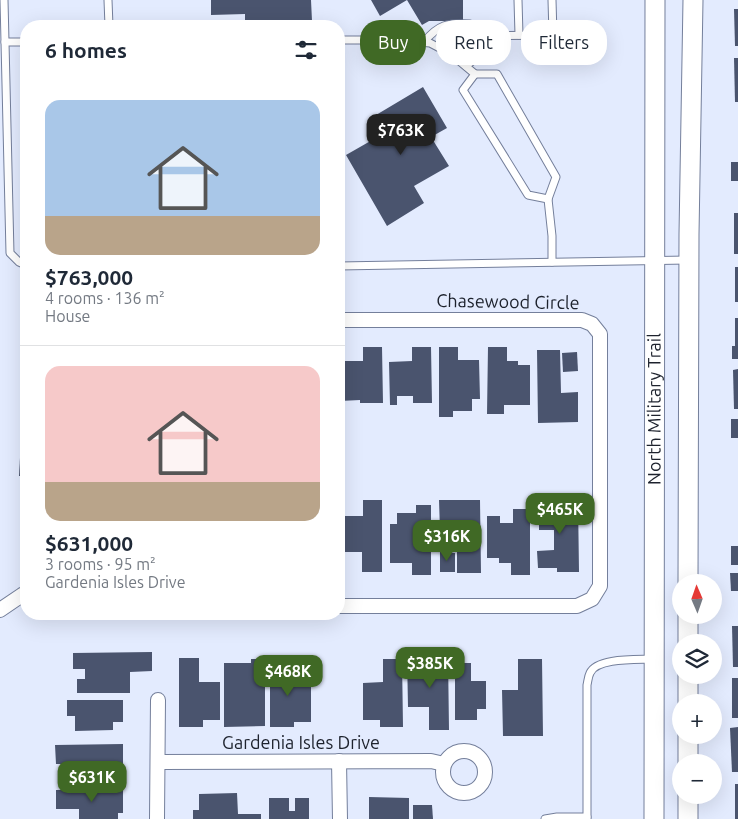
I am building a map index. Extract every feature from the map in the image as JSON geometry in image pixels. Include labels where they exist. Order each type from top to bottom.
[{"type":"main road","name":"North Military Trail","points":[[654,819],[655,0]]},
{"type":"main road","name":"North Military Trail","points":[[688,574],[689,260],[693,0]]},
{"type":"main road","points":[[688,804],[688,819]]},
{"type":"street","name":"Chasewood Circle","points":[[345,320],[582,320],[592,324],[600,334],[600,586],[592,598],[577,606],[345,606]]},
{"type":"street","points":[[0,610],[20,596]]},
{"type":"street","points":[[157,819],[158,700]]},
{"type":"street","name":"Gardenia Isles Drive","points":[[158,762],[431,761],[444,764]]},
{"type":"street","points":[[339,762],[340,819]]},
{"type":"lane","points":[[4,0],[10,253],[20,262]]},
{"type":"lane","points":[[108,0],[109,20]]},
{"type":"lane","points":[[518,0],[519,35]]},
{"type":"lane","points":[[511,35],[553,35],[552,0]]},
{"type":"lane","points":[[426,40],[436,30]]},
{"type":"lane","points":[[345,40],[360,40]]},
{"type":"lane","points":[[5,42],[20,42]]},
{"type":"lane","points":[[426,42],[450,54],[475,74],[497,74],[556,177],[548,199],[552,236],[552,262]]},
{"type":"lane","points":[[475,74],[463,90],[528,195],[548,199]]},
{"type":"lane","points":[[345,266],[689,260]]},
{"type":"lane","points":[[545,819],[557,817],[587,818],[587,685],[590,672],[597,665],[604,663],[654,659]]},
{"type":"building","points":[[211,0],[311,0],[312,20],[245,20],[245,14],[211,15]]},
{"type":"building","points":[[371,0],[407,0],[380,16]]},
{"type":"building","points":[[407,0],[463,0],[463,20],[436,20],[426,23],[426,20],[419,20]]},
{"type":"building","points":[[734,9],[738,9],[738,46],[735,46]]},
{"type":"building","points":[[734,58],[738,58],[738,102],[735,102]]},
{"type":"building","points":[[423,87],[447,128],[431,137],[449,166],[414,186],[424,203],[387,226],[346,155],[381,135],[371,118]]},
{"type":"building","points":[[731,162],[738,162],[738,181],[731,181]]},
{"type":"building","points":[[734,213],[738,213],[738,254],[734,254]]},
{"type":"building","points":[[735,267],[738,267],[738,302],[735,302]]},
{"type":"building","points":[[735,318],[738,318],[738,359],[732,359],[732,346],[735,346]]},
{"type":"building","points":[[363,347],[382,347],[383,403],[360,403],[360,400],[345,401],[345,361],[363,361]]},
{"type":"building","points":[[412,347],[431,347],[432,403],[413,403],[413,396],[397,396],[397,405],[390,405],[389,362],[412,361]]},
{"type":"building","points":[[439,347],[458,347],[458,360],[479,360],[480,399],[472,399],[472,411],[453,411],[453,417],[439,417]]},
{"type":"building","points":[[488,347],[507,347],[507,361],[518,361],[518,365],[530,365],[530,405],[504,405],[504,414],[487,414]]},
{"type":"building","points":[[537,350],[560,350],[561,393],[578,392],[578,422],[538,423]]},
{"type":"building","points":[[577,352],[578,371],[563,372],[562,353]]},
{"type":"building","points":[[738,369],[738,409],[734,409],[733,370]]},
{"type":"building","points":[[731,419],[738,419],[738,438],[731,438]]},
{"type":"building","points":[[363,500],[382,500],[382,572],[362,572],[362,552],[345,552],[345,516],[363,516]]},
{"type":"building","points":[[439,500],[480,500],[481,573],[457,573],[457,531],[440,531]]},
{"type":"building","points":[[539,500],[578,500],[579,572],[557,572],[557,568],[538,568],[537,551],[554,550],[554,530],[539,530]]},
{"type":"building","points":[[416,505],[431,505],[431,575],[412,575],[412,563],[390,563],[390,524],[397,524],[397,513],[416,513]]},
{"type":"building","points":[[513,509],[530,509],[530,575],[511,575],[511,563],[499,563],[499,558],[487,558],[487,516],[500,516],[500,523],[513,523]]},
{"type":"building","points":[[731,546],[738,546],[738,565],[731,565]]},
{"type":"building","points":[[440,552],[455,553],[455,572],[440,572]]},
{"type":"building","points":[[730,573],[738,573],[738,591],[731,591]]},
{"type":"building","points":[[732,626],[738,626],[738,667],[733,667]]},
{"type":"building","points":[[152,652],[152,671],[130,672],[130,693],[77,693],[77,679],[85,679],[85,669],[73,669],[73,653]]},
{"type":"building","points":[[407,655],[422,655],[422,664],[431,664],[430,656],[448,656],[449,730],[429,730],[429,707],[408,707]]},
{"type":"building","points":[[179,658],[199,658],[199,682],[220,682],[220,720],[203,720],[203,727],[179,727]]},
{"type":"building","points":[[251,659],[265,659],[265,726],[224,727],[224,663],[251,663]]},
{"type":"building","points":[[270,659],[290,659],[291,682],[311,682],[311,722],[294,722],[294,727],[270,727]]},
{"type":"building","points":[[383,659],[402,659],[403,727],[380,727],[380,720],[363,720],[363,683],[383,682]]},
{"type":"building","points":[[518,659],[542,659],[543,736],[503,736],[502,690],[518,690]]},
{"type":"building","points":[[455,663],[471,663],[471,681],[486,681],[486,709],[477,709],[477,720],[455,720]]},
{"type":"building","points":[[732,678],[738,678],[738,718],[732,718]]},
{"type":"building","points":[[67,700],[123,700],[123,722],[113,722],[113,730],[75,731],[75,716],[67,716]]},
{"type":"building","points":[[738,727],[738,772],[732,772],[730,728]]},
{"type":"building","points":[[123,744],[123,767],[118,767],[118,784],[79,785],[79,764],[56,764],[55,745]]},
{"type":"building","points":[[735,784],[738,784],[738,819],[735,819]]},
{"type":"building","points":[[123,789],[123,813],[118,813],[118,819],[79,819],[79,809],[56,809],[56,790]]},
{"type":"building","points":[[237,793],[238,814],[261,814],[261,819],[193,819],[193,810],[199,810],[199,794]]},
{"type":"building","points":[[369,797],[409,798],[409,819],[369,819]]},
{"type":"building","points":[[269,798],[289,798],[289,811],[295,811],[295,798],[309,798],[309,819],[269,819]]},
{"type":"building","points":[[413,805],[432,805],[433,819],[413,819]]}]
